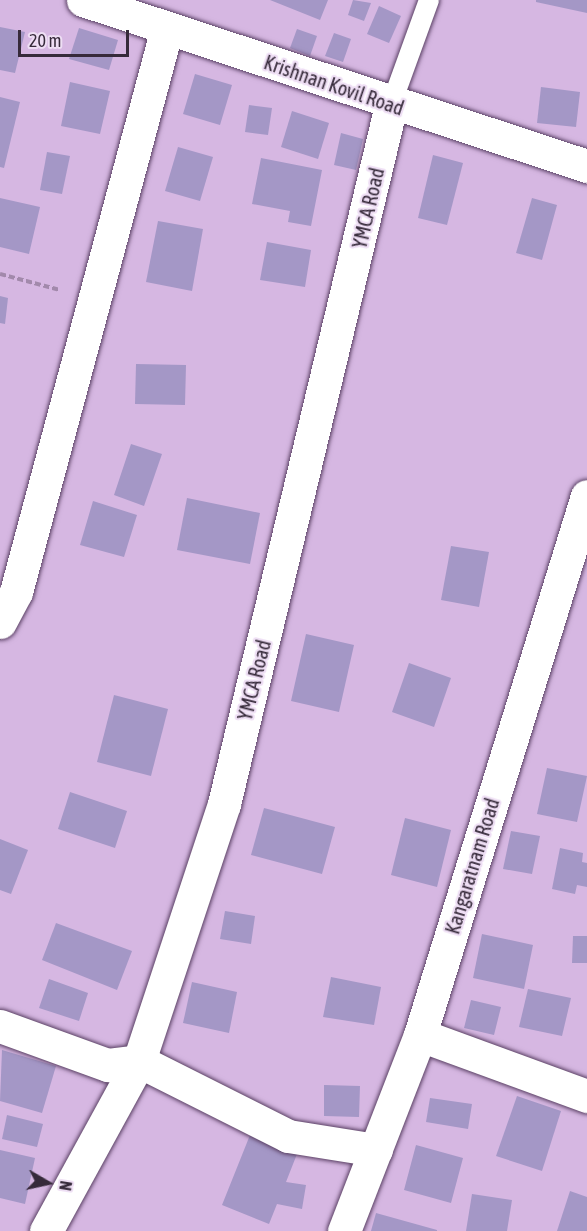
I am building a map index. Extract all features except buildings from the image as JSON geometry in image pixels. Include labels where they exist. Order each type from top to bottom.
[{"type":"street","name":"Krishnan Kovil Road","points":[[83,0],[117,5],[167,28],[391,105],[587,166]]},
{"type":"street","points":[[0,622],[15,592],[92,299],[167,28]]},
{"type":"street","name":"YMCA Road","points":[[46,1231],[139,1061],[224,804],[391,105]]},
{"type":"street","name":"Kangaratnam Road","points":[[344,1231],[420,1035],[587,496]]},
{"type":"street","points":[[0,1026],[108,1065],[139,1061],[288,1136],[376,1150]]},
{"type":"street","points":[[420,1035],[587,1096]]},
{"type":"lane","points":[[391,105],[429,0]]},
{"type":"path","points":[[0,274],[92,299]]}]
